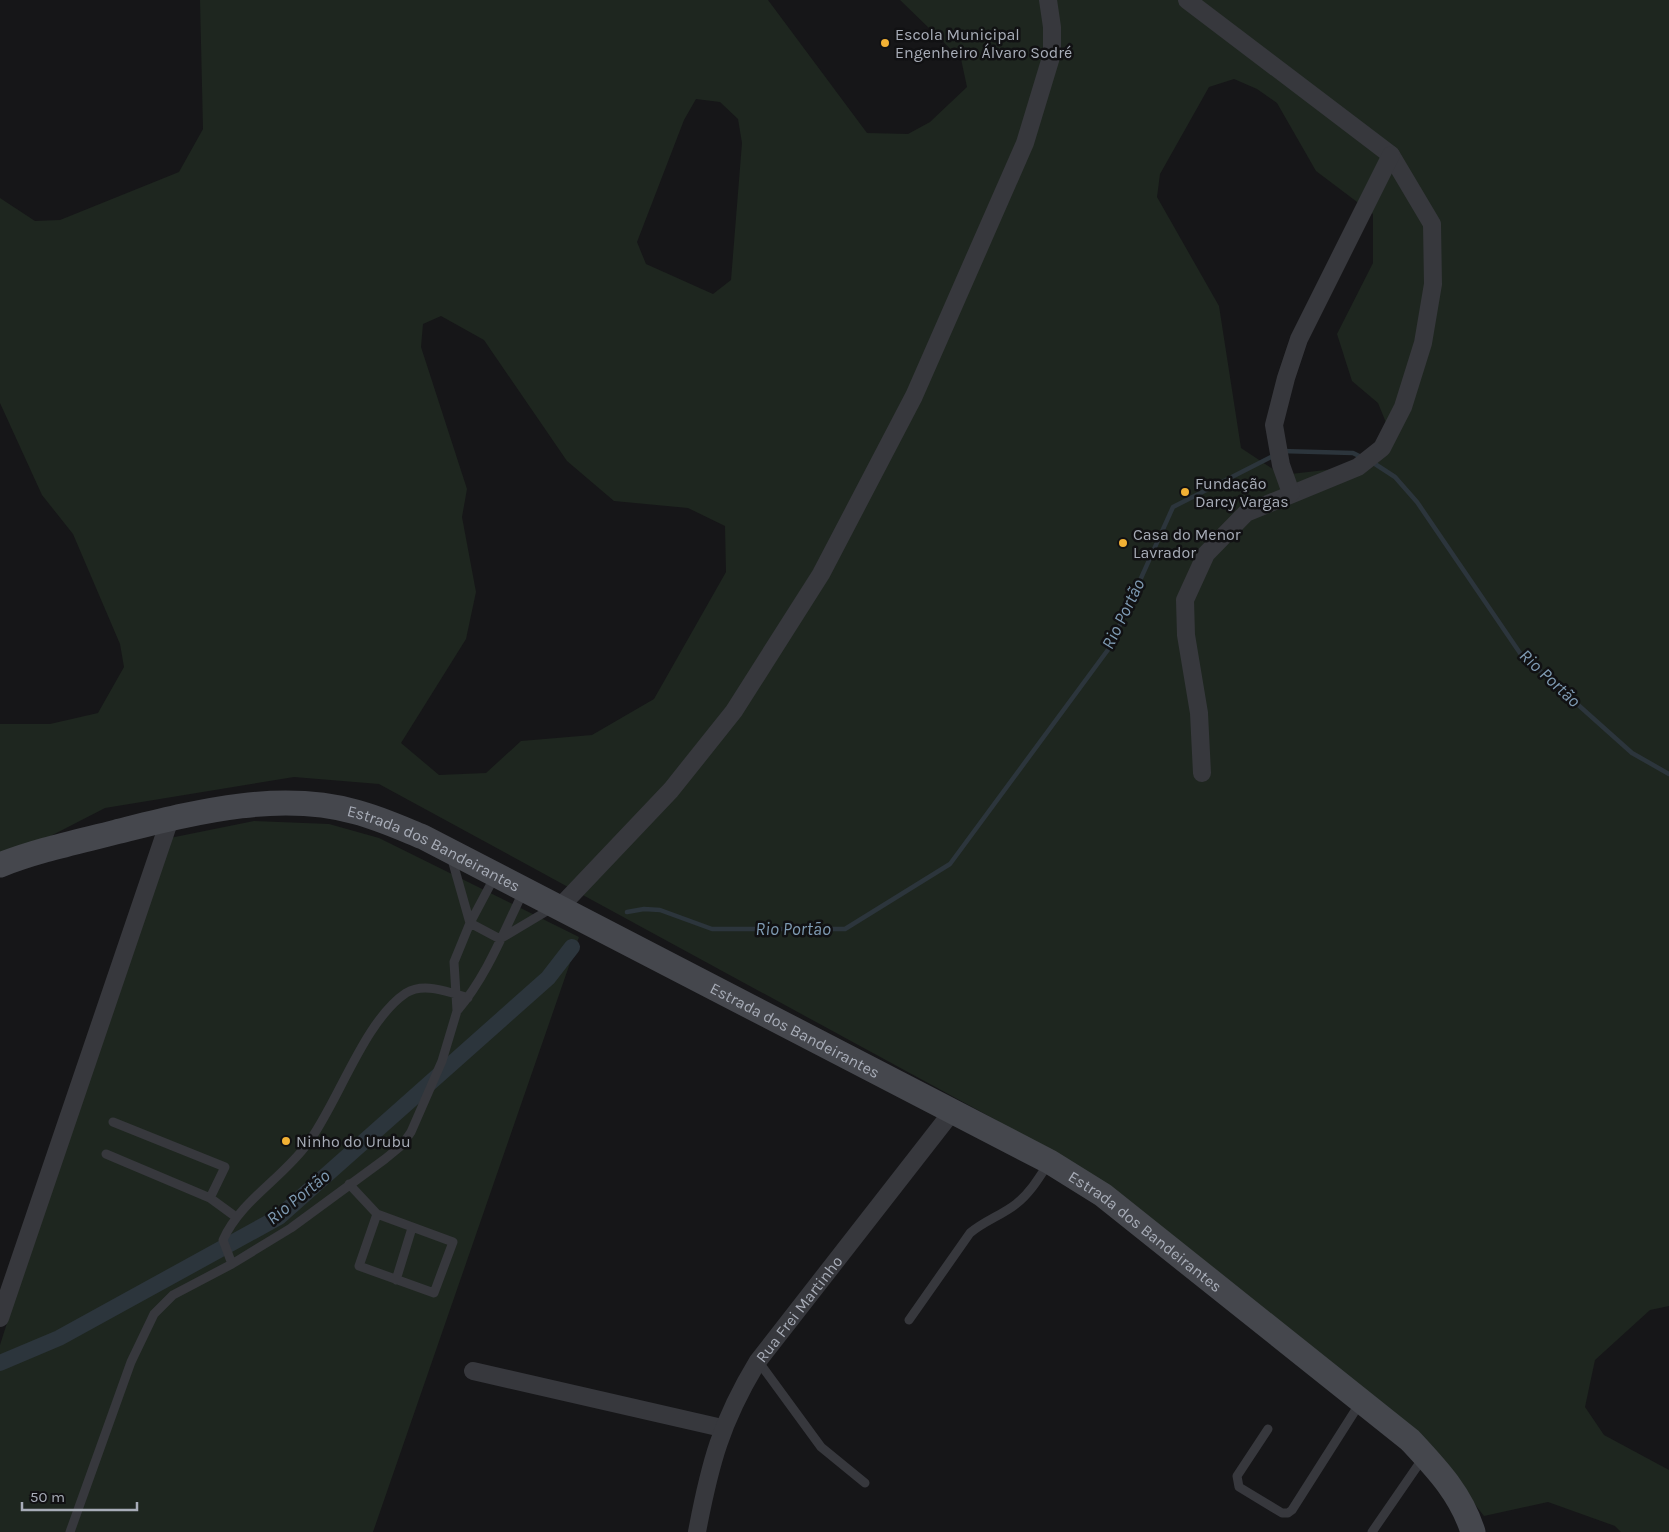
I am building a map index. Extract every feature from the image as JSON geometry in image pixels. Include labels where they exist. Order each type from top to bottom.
[{"type":"main road","name":"Estrada dos Bandeirantes","points":[[0,866],[31,853],[170,819],[222,809],[269,803],[330,807],[355,812],[398,827],[496,875],[1050,1162],[1103,1195],[1410,1440],[1440,1472],[1459,1498],[1473,1532]]},
{"type":"street","points":[[558,907],[671,790],[734,711],[821,574],[914,396],[1025,143],[1052,54],[1052,27],[1048,0]]},
{"type":"street","points":[[1187,0],[1390,155],[1432,224],[1433,284],[1423,342],[1406,398],[1382,448],[1358,467],[1246,513],[1206,554],[1185,600],[1186,635],[1199,714],[1202,772]]},
{"type":"street","points":[[1291,493],[1281,466],[1274,425],[1299,339],[1390,155]]},
{"type":"street","points":[[0,1318],[170,819]]},
{"type":"street","name":"Rua Frei Martinho","points":[[697,1532],[709,1469],[722,1428],[738,1394],[758,1362],[952,1112]]},
{"type":"street","points":[[472,1371],[722,1428]]},
{"type":"lane","points":[[449,851],[470,923],[500,939]]},
{"type":"lane","points":[[70,1532],[131,1362],[154,1314],[173,1295],[291,1228],[402,1144],[411,1132],[442,1061],[457,1011],[454,962],[470,923],[496,875]]},
{"type":"lane","points":[[457,1011],[468,998],[524,890]]},
{"type":"lane","points":[[500,939],[558,907]]},
{"type":"lane","points":[[231,1261],[223,1240],[236,1217],[297,1158],[310,1141],[363,1046],[386,1012],[406,993],[422,987],[455,993],[468,998]]},
{"type":"lane","points":[[113,1122],[225,1167],[210,1198]]},
{"type":"lane","points":[[106,1154],[210,1198],[236,1217]]},
{"type":"lane","points":[[909,1320],[970,1233],[980,1224],[1016,1204],[1029,1191],[1050,1162]]},
{"type":"lane","points":[[349,1184],[377,1214],[453,1242],[434,1293],[359,1266],[377,1214]]},
{"type":"lane","points":[[396,1280],[412,1228]]},
{"type":"lane","points":[[758,1362],[820,1447],[865,1483]]},
{"type":"lane","points":[[1268,1429],[1237,1476],[1239,1487],[1282,1513],[1288,1513],[1292,1510],[1361,1401]]},
{"type":"lane","points":[[1372,1532],[1424,1455]]},
{"type":"shaded area","points":[[200,0],[768,0],[867,133],[908,134],[930,122],[967,87],[961,59],[900,0],[1669,0],[1669,1306],[1650,1310],[1595,1360],[1585,1407],[1604,1435],[1669,1470],[1669,1532],[1621,1532],[1615,1526],[1548,1502],[1484,1516],[1438,1457],[996,1120],[379,784],[294,777],[105,808],[0,862],[0,724],[50,724],[98,713],[124,667],[120,644],[73,534],[42,495],[0,403],[0,198],[35,221],[60,220],[179,172],[203,129]],"holes":[[[1234,79],[1257,89],[1277,103],[1316,171],[1373,214],[1373,263],[1337,334],[1352,381],[1378,403],[1387,425],[1378,448],[1334,469],[1282,475],[1241,448],[1219,306],[1157,197],[1160,174],[1209,87]],[[696,99],[720,102],[738,119],[742,143],[731,280],[713,294],[646,264],[637,242],[684,120]],[[441,316],[484,340],[567,461],[614,501],[688,508],[725,526],[726,572],[654,699],[592,735],[521,741],[486,773],[439,775],[401,743],[466,639],[476,592],[462,517],[467,489],[421,347],[423,324]]]},
{"type":"shaded area","name":"Ninho do Urubu","points":[[254,821],[329,824],[379,838],[579,937],[373,1532],[0,1532],[0,1345],[160,840]]},
{"type":"waterway","name":"Rio Portão","points":[[1281,451],[1353,453],[1363,458]]},
{"type":"waterway","name":"Rio Portão","points":[[627,912],[644,909],[660,910],[712,929],[845,929],[950,864],[1110,647],[1173,507],[1275,455]]},
{"type":"waterway","name":"Rio Portão","points":[[1372,462],[1395,477],[1417,502],[1520,653],[1632,753],[1669,774]]},
{"type":"waterway","name":"Rio Portão","points":[[0,1363],[59,1338],[279,1217],[548,978],[572,947]]},
{"type":"place","name":"Escola Municipal Engenheiro Álvaro Sodré","points":[[885,43]]},
{"type":"place","name":"Fundação Darcy Vargas","points":[[1185,492]]},
{"type":"place","name":"Casa do Menor Lavrador","points":[[1123,543]]},
{"type":"place","name":"Ninho do Urubu","points":[[286,1141]]}]
